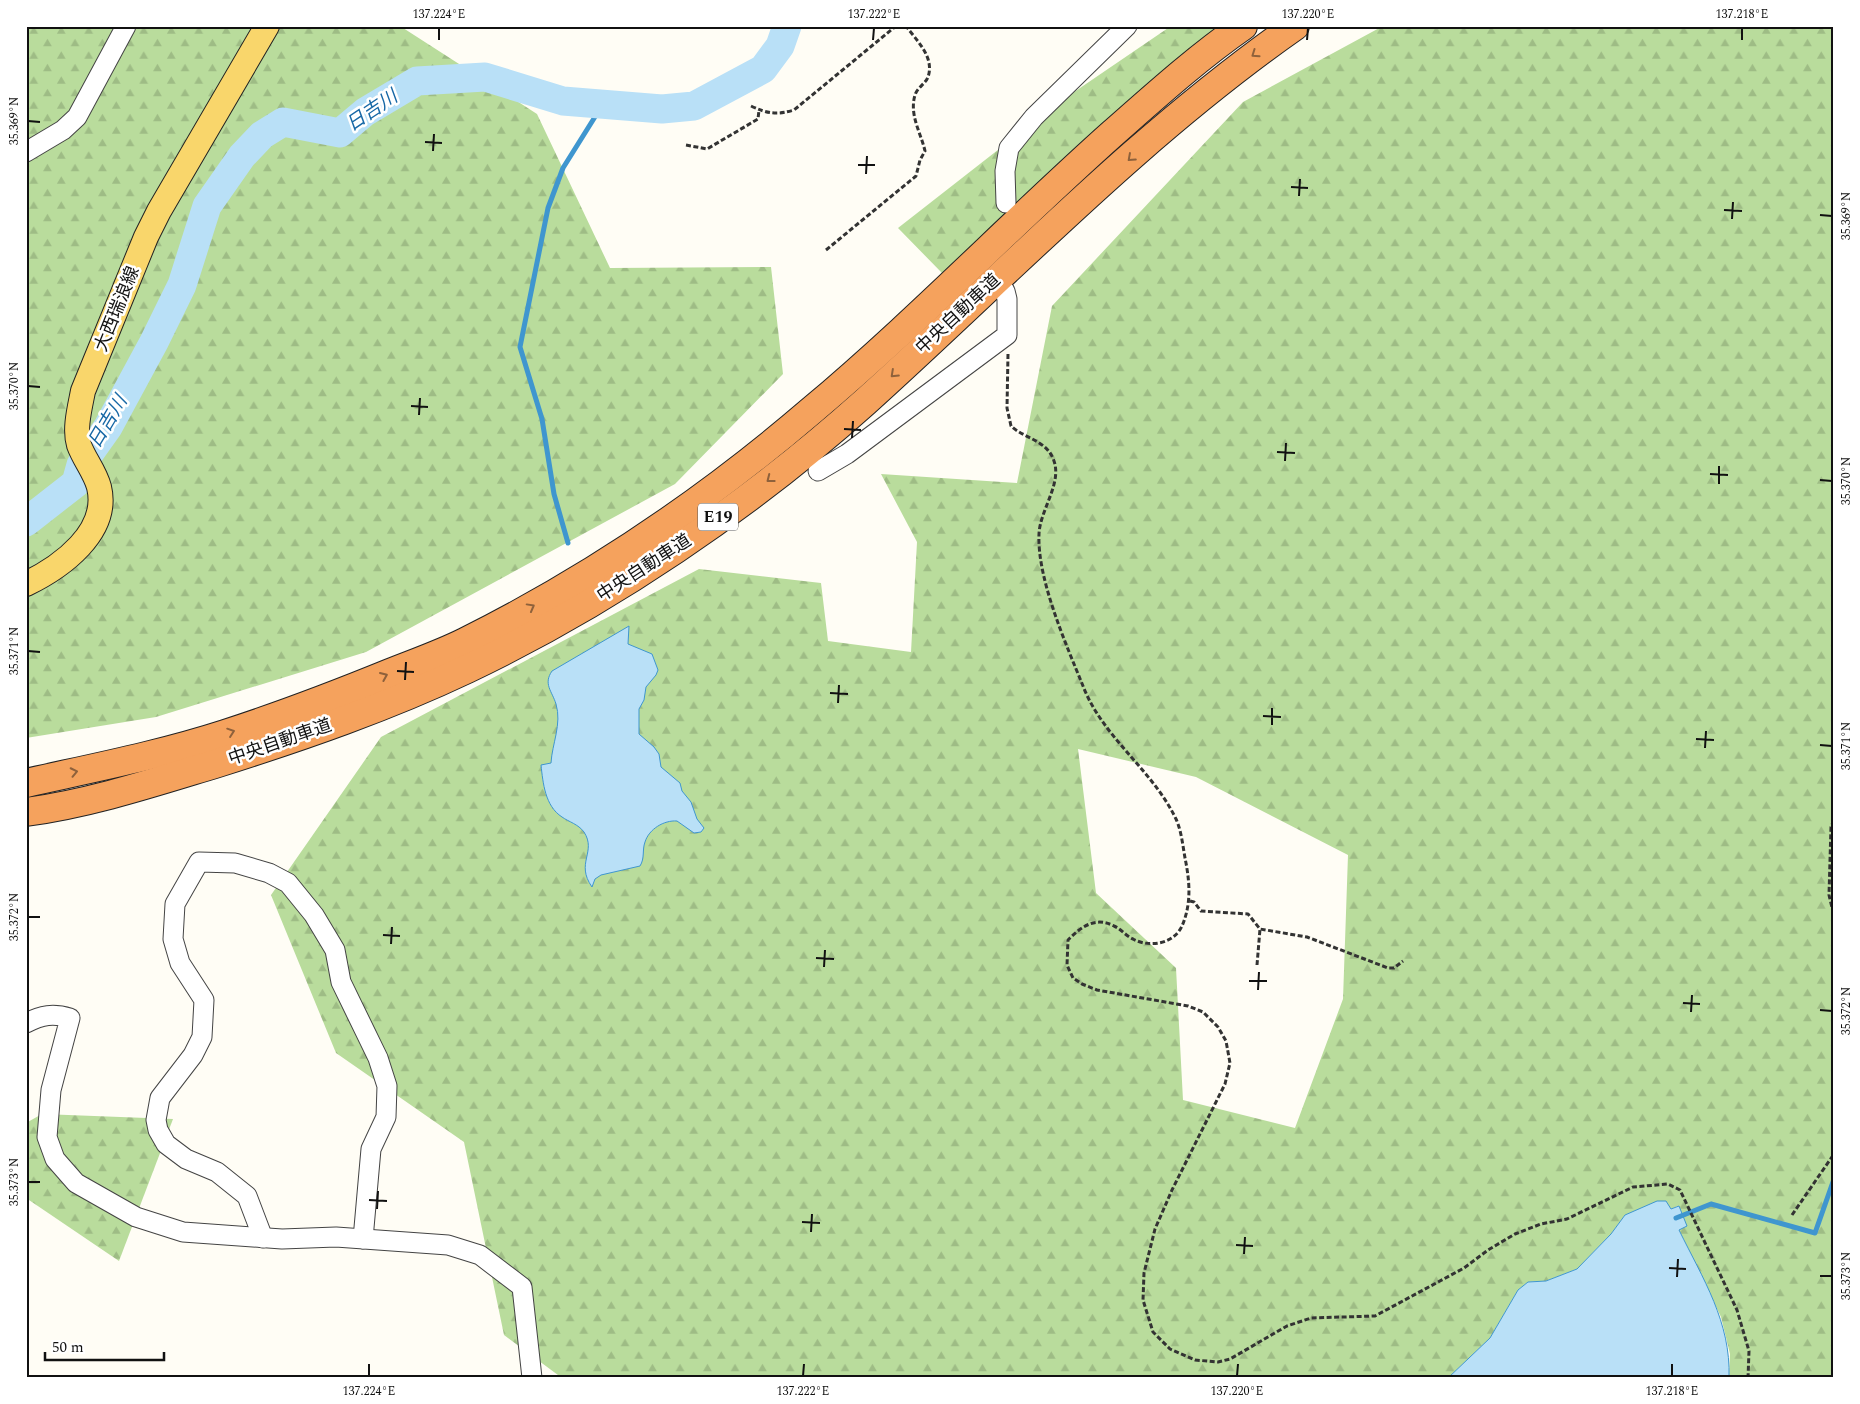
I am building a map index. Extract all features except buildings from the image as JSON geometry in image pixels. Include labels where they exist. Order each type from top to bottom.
[{"type":"highway","name":"中央自動車道","points":[[26,782],[128,761],[225,734],[348,690],[461,644],[533,606],[604,564],[699,499],[810,412],[893,338],[1055,185],[1165,87],[1243,26]]},
{"type":"highway","name":"中央自動車道","points":[[26,812],[123,792],[267,748],[364,713],[466,670],[537,634],[667,555],[760,487],[862,404],[998,277],[1184,111],[1245,61],[1295,26]]},
{"type":"main road","name":"大西瑞浪線","points":[[26,584],[57,566],[87,537],[96,522],[101,506],[99,486],[79,444],[79,414],[83,391],[146,237],[159,211],[267,26]]},
{"type":"street","points":[[26,152],[63,130],[77,117],[126,26]]},
{"type":"street","points":[[1006,202],[1005,171],[1009,148],[1034,117],[1127,26]]},
{"type":"street","points":[[818,471],[848,454],[1007,335],[1007,299],[1005,291]]},
{"type":"street","points":[[263,1238],[247,1196],[217,1172],[186,1159],[166,1144],[158,1130],[156,1120],[160,1098],[194,1055],[202,1037],[204,1000],[180,963],[173,939],[175,904],[199,862],[235,863],[288,883],[314,915],[335,950],[341,982],[378,1058],[387,1086],[386,1117],[370,1149],[363,1239]]},
{"type":"street","points":[[26,1023],[40,1015],[58,1015],[70,1018],[51,1090],[47,1137],[55,1159],[76,1183],[136,1217],[183,1232],[263,1238],[363,1239],[448,1245],[480,1255],[522,1287],[532,1378]]},
{"type":"path","points":[[885,26],[889,32]]},
{"type":"path","points":[[751,106],[768,114],[794,110],[896,26]]},
{"type":"path","points":[[826,250],[916,176],[920,160],[925,151],[922,137],[916,126],[915,96],[928,77],[928,54],[906,26]]},
{"type":"path","points":[[686,145],[707,149],[758,119],[759,110]]},
{"type":"path","points":[[1007,335],[1009,375],[1007,408],[1011,426],[1044,445],[1055,462],[1054,482],[1039,533],[1041,560],[1053,607],[1091,706],[1113,738],[1132,758],[1171,810],[1177,821],[1188,877],[1190,901],[1182,926],[1171,939],[1161,943],[1139,942],[1115,926],[1093,922],[1085,925],[1068,940],[1066,952],[1067,965],[1073,978],[1097,990],[1174,1002],[1204,1012],[1218,1027],[1229,1051],[1230,1063],[1225,1084],[1172,1190],[1147,1256],[1143,1300],[1149,1323],[1160,1341],[1170,1349],[1195,1360],[1218,1362],[1243,1353],[1287,1326],[1312,1318],[1375,1316],[1464,1268],[1488,1250],[1516,1234],[1541,1224],[1567,1219],[1633,1187],[1668,1184],[1680,1190],[1736,1310],[1749,1351],[1748,1378]]},
{"type":"path","points":[[1834,820],[1831,826],[1829,895],[1834,916]]},
{"type":"path","points":[[1190,901],[1194,902],[1201,911],[1248,914],[1260,929],[1307,937],[1388,968],[1394,968],[1403,960]]},
{"type":"path","points":[[1258,964],[1260,929]]},
{"type":"path","points":[[1792,1214],[1834,1154]]},
{"type":"green space","points":[[26,26],[400,26],[537,114],[610,268],[771,267],[783,374],[675,484],[366,652],[156,717],[26,738]]},
{"type":"green space","points":[[1171,26],[1225,26],[1083,143],[942,273],[898,228],[1058,103]]},
{"type":"green space","points":[[1383,26],[1834,26],[1834,1378],[1729,1378],[1730,1354],[1721,1317],[1679,1230],[1678,1206],[1671,1209],[1625,1215],[1611,1234],[1577,1269],[1546,1281],[1528,1282],[1518,1290],[1490,1338],[1448,1378],[562,1378],[504,1335],[464,1142],[336,1053],[271,895],[381,737],[699,569],[821,583],[828,641],[911,652],[917,542],[881,474],[1017,483],[1052,306],[1243,102]],"holes":[[[1078,749],[1196,777],[1348,855],[1343,999],[1295,1128],[1183,1100],[1176,968],[1096,893]]]},
{"type":"green space","points":[[42,1114],[173,1119],[119,1261],[26,1198],[26,1123]]},
{"type":"water","points":[[629,626],[628,644],[652,654],[658,670],[646,687],[644,700],[639,709],[639,734],[659,754],[661,767],[680,783],[682,791],[691,802],[697,819],[704,828],[701,832],[694,833],[677,821],[667,822],[658,826],[647,837],[640,866],[601,875],[595,879],[592,887],[585,871],[588,846],[584,832],[556,812],[548,800],[544,786],[541,765],[551,763],[558,719],[558,711],[549,688],[548,680],[552,671]]},
{"type":"water","points":[[1657,1201],[1666,1201],[1671,1209],[1679,1206],[1687,1226],[1679,1230],[1714,1301],[1720,1319],[1725,1338],[1729,1378],[1448,1378],[1490,1338],[1518,1290],[1528,1282],[1546,1281],[1577,1269],[1611,1234],[1625,1215]]},
{"type":"waterway","name":"日吉川","points":[[26,522],[76,483],[81,465],[108,427],[154,342],[182,285],[207,206],[242,156],[262,135],[283,122],[340,133],[365,112],[417,81],[485,77],[563,101],[662,109],[694,106],[763,69],[780,46],[787,26]]},
{"type":"waterway","points":[[568,543],[554,494],[542,419],[520,347],[548,208],[563,168],[603,104]]},
{"type":"waterway","points":[[1676,1218],[1711,1204],[1815,1233],[1834,1179]]}]
